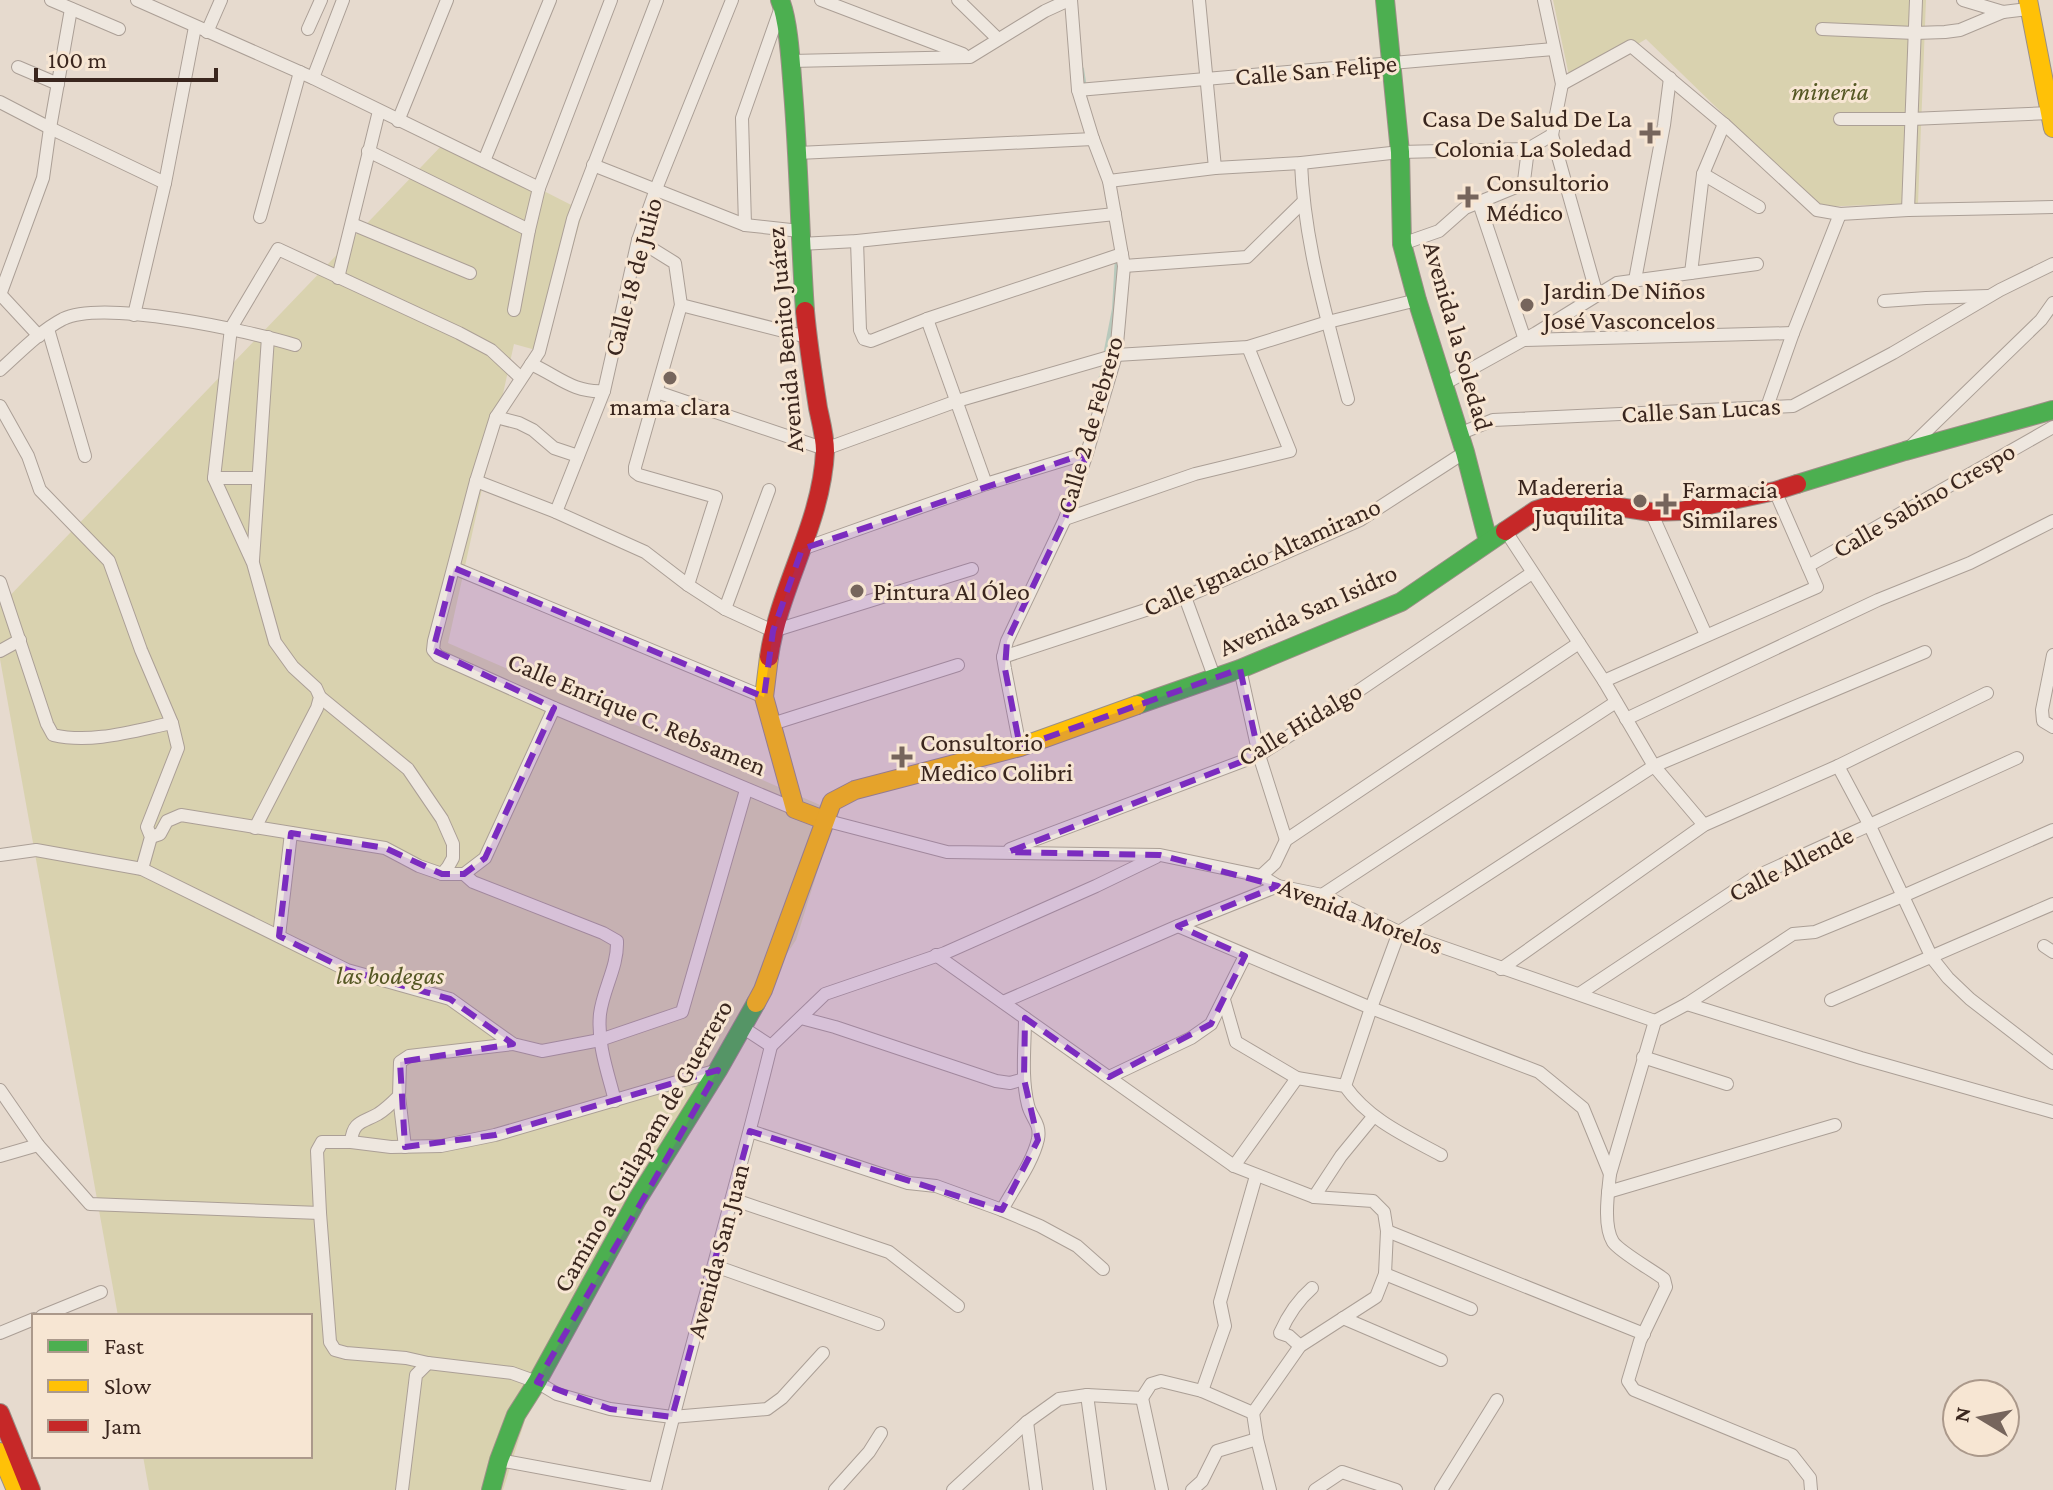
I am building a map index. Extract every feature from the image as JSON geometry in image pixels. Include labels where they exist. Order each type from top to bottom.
[{"type":"main road","name":"Avenida la Soledad","points":[[1385,0],[1400,152],[1402,244],[1465,452],[1488,541]]},
{"type":"main road","name":"Avenida Benito Juárez","points":[[782,1],[791,61],[798,153],[807,337],[825,449],[818,496],[773,631],[764,697],[795,809]]},
{"type":"main road","points":[[2028,5],[2051,120]]},
{"type":"main road","name":"Avenida San Isidro","points":[[824,820],[832,802],[855,790],[1020,747],[1215,679],[1401,602],[1536,510],[1561,502],[1651,512],[1681,511],[1775,491],[2053,410]]},
{"type":"main road","name":"Calle Enrique C. Rebsamen","points":[[795,809],[824,820]]},
{"type":"main road","name":"Camino a Cuilapam de Guerrero","points":[[491,1490],[516,1415],[637,1200],[718,1070],[763,990],[824,820]]},
{"type":"main road","points":[[0,1413],[31,1490]]},
{"type":"main road","points":[[0,1452],[16,1490]]},
{"type":"street","points":[[51,0],[119,29]]},
{"type":"street","points":[[137,0],[313,78],[539,188]]},
{"type":"street","points":[[134,315],[201,30],[221,0]]},
{"type":"street","points":[[308,29],[321,0]]},
{"type":"street","points":[[313,78],[343,0]]},
{"type":"street","points":[[398,121],[447,0]]},
{"type":"street","points":[[484,161],[550,0]]},
{"type":"street","points":[[514,310],[539,188],[611,0]]},
{"type":"street","points":[[657,0],[573,219],[539,352],[496,417],[454,568],[764,697]]},
{"type":"street","name":"Calle 18 de Julio","points":[[556,512],[604,391],[638,240],[732,0]]},
{"type":"street","points":[[821,0],[970,57]]},
{"type":"street","points":[[958,0],[998,39]]},
{"type":"street","points":[[791,61],[970,57],[1045,11],[1070,0]]},
{"type":"street","name":"Calle 2 de Febrero","points":[[1003,657],[1007,641],[1065,519],[1116,355],[1123,260],[1109,181],[1078,90],[1070,0]]},
{"type":"street","points":[[1199,0],[1215,168]]},
{"type":"street","points":[[1544,0],[1562,84],[1552,135],[1597,295]]},
{"type":"street","points":[[1908,210],[1916,0]]},
{"type":"street","points":[[1963,0],[2003,12]]},
{"type":"street","points":[[745,225],[742,118],[782,1]]},
{"type":"street","points":[[1822,29],[1915,33],[1960,30],[2028,5]]},
{"type":"street","points":[[71,9],[43,178],[0,294],[44,333],[85,456]]},
{"type":"street","points":[[1562,84],[1631,46],[1724,124],[1817,210],[1840,214],[2053,207]]},
{"type":"street","name":"Calle San Felipe","points":[[1078,90],[1554,49]]},
{"type":"street","points":[[18,67],[58,84]]},
{"type":"street","points":[[260,217],[300,72]]},
{"type":"street","points":[[1635,280],[1670,78]]},
{"type":"street","points":[[0,102],[165,183]]},
{"type":"street","points":[[338,278],[379,111]]},
{"type":"street","points":[[1840,119],[2051,120]]},
{"type":"street","points":[[1691,273],[1703,174],[1724,124]]},
{"type":"street","points":[[1109,181],[1215,168],[1301,163],[1400,152],[1528,149],[1552,135]]},
{"type":"street","points":[[798,153],[1093,139]]},
{"type":"street","points":[[1402,244],[1439,231],[1465,208],[1524,181],[1528,149]]},
{"type":"street","points":[[368,151],[529,230]]},
{"type":"street","points":[[1301,163],[1302,203],[1348,399]]},
{"type":"street","points":[[593,165],[745,225],[800,238],[857,241],[1115,214]]},
{"type":"street","points":[[1703,174],[1759,207]]},
{"type":"street","points":[[857,241],[860,330],[864,339],[871,341],[927,319],[1123,260],[1247,257],[1302,203]]},
{"type":"street","points":[[1479,203],[1525,340]]},
{"type":"street","points":[[1767,407],[1840,214]]},
{"type":"street","points":[[352,224],[470,273]]},
{"type":"street","points":[[638,240],[675,263],[681,305],[635,472],[716,497],[688,585]]},
{"type":"street","points":[[442,874],[453,858],[453,844],[442,819],[408,769],[320,697],[316,688],[293,667],[275,642],[253,563],[214,478],[231,328],[278,249],[481,344],[521,378]]},
{"type":"street","points":[[1444,384],[1525,340],[1617,283],[1757,264]]},
{"type":"street","name":"Calle San Lucas","points":[[1459,434],[1493,420],[1793,406],[1893,353],[1989,296],[2053,264]]},
{"type":"street","points":[[1884,301],[1989,296]]},
{"type":"street","points":[[657,392],[825,449],[957,401],[1116,355],[1248,347],[1328,322],[1417,300]]},
{"type":"street","points":[[1905,451],[2041,320],[2053,303]]},
{"type":"street","points":[[681,305],[807,337]]},
{"type":"street","points":[[0,370],[63,319],[87,313],[134,315],[231,328],[295,345]]},
{"type":"street","points":[[927,319],[986,484]]},
{"type":"street","points":[[1525,340],[1793,333]]},
{"type":"street","points":[[253,563],[268,337]]},
{"type":"street","points":[[1065,519],[1195,474],[1290,451],[1248,347]]},
{"type":"street","points":[[531,364],[577,389],[604,391]]},
{"type":"street","points":[[0,406],[28,456],[40,490],[109,561],[141,650],[172,723],[178,748],[147,827],[151,837],[142,869]]},
{"type":"street","points":[[496,417],[519,423],[533,430],[554,448],[578,456]]},
{"type":"street","name":"Calle Sabino Crespo","points":[[1604,681],[1817,587],[1808,566],[2053,427]]},
{"type":"street","name":"Calle Ignacio Altamirano","points":[[1003,657],[1185,597],[1360,520],[1465,452]]},
{"type":"street","points":[[802,549],[986,484],[1087,453]]},
{"type":"street","points":[[214,478],[258,478]]},
{"type":"street","points":[[476,481],[556,512],[645,552],[725,609],[773,631],[972,569]]},
{"type":"street","points":[[725,609],[769,490]]},
{"type":"street","points":[[1775,491],[1808,566]]},
{"type":"street","points":[[1651,512],[1706,635]]},
{"type":"street","points":[[1626,719],[1878,600],[1970,563],[2053,521]]},
{"type":"street","points":[[1505,530],[1604,681],[1654,766],[1704,825]]},
{"type":"street","name":"Calle Enrique C. Rebsamen","points":[[454,568],[434,641],[433,650],[438,656],[795,809]]},
{"type":"street","name":"Calle Hidalgo","points":[[1003,852],[1259,755],[1532,573]]},
{"type":"street","points":[[0,582],[53,735],[64,738],[102,737],[172,723]]},
{"type":"street","points":[[1185,597],[1215,679]]},
{"type":"street","points":[[0,651],[20,640]]},
{"type":"street","points":[[1261,876],[1275,863],[1286,840],[1579,643]]},
{"type":"street","points":[[1345,1086],[1399,932],[1654,766],[1925,652]]},
{"type":"street","points":[[2048,724],[2042,710],[2053,655]]},
{"type":"street","points":[[1003,657],[1020,747]]},
{"type":"street","points":[[772,724],[958,665]]},
{"type":"street","points":[[1240,669],[1259,755],[1286,840]]},
{"type":"street","points":[[1501,969],[1704,825],[1838,766],[1987,693]]},
{"type":"street","points":[[255,828],[320,697]]},
{"type":"street","points":[[1322,895],[1616,702]]},
{"type":"street","points":[[151,837],[160,834],[167,821],[181,815],[385,848],[442,874],[464,874],[485,858],[554,708]]},
{"type":"street","name":"Calle Allende","points":[[1579,994],[1755,877],[2017,758]]},
{"type":"street","points":[[1838,766],[1932,958],[1970,999],[2053,1063]]},
{"type":"street","points":[[405,1147],[399,1096],[400,1062],[409,1056],[513,1044],[542,1051],[600,1040],[682,1012],[746,790]]},
{"type":"street","name":"Avenida Morelos","points":[[824,820],[947,852],[1160,855],[1261,876],[1278,886],[1322,895],[1399,932],[1655,1021]]},
{"type":"street","points":[[1811,1490],[1810,1478],[1792,1455],[1634,1390],[1628,1381],[1644,1334],[1666,1287],[1664,1279],[1614,1245],[1608,1226],[1608,1192],[1610,1174],[1655,1021],[1687,1004],[1793,934],[1815,932],[2053,830]]},
{"type":"street","points":[[279,936],[291,833]]},
{"type":"street","points":[[0,855],[36,850],[142,869],[347,970],[450,999],[513,1044]]},
{"type":"street","points":[[742,1027],[771,1046],[825,994],[936,955],[1160,855]]},
{"type":"street","points":[[464,874],[473,882],[617,941],[618,957],[600,1012],[600,1040],[615,1101]]},
{"type":"street","points":[[1003,1002],[1278,886]]},
{"type":"street","points":[[1831,1000],[2053,904]]},
{"type":"street","points":[[1178,926],[1371,1008],[1539,1072],[1583,1108],[1610,1174]]},
{"type":"street","points":[[936,955],[1234,1166],[1314,1197],[1373,1201],[1384,1212],[1387,1231],[1385,1274],[1376,1297],[1300,1346],[1253,1413],[1270,1490]]},
{"type":"street","points":[[1109,1077],[1191,1038],[1211,1024],[1245,956]]},
{"type":"street","points":[[1224,1000],[1236,1042],[1297,1078],[1345,1086],[1373,1117],[1441,1155]]},
{"type":"street","points":[[1687,1004],[1861,1058],[2051,1107]]},
{"type":"street","points":[[801,1018],[996,1081],[1010,1083],[1024,1079]]},
{"type":"street","points":[[1002,1210],[1038,1140],[1039,1125],[1028,1108],[1024,1079],[1025,1018]]},
{"type":"street","name":"Avenida San Juan","points":[[655,1490],[771,1046]]},
{"type":"street","points":[[1643,1057],[1727,1084]]},
{"type":"street","points":[[718,1070],[495,1135],[441,1146],[322,1142],[317,1151],[330,1342],[335,1350],[346,1353],[512,1373],[537,1382],[557,1394],[610,1409],[672,1417],[767,1409],[782,1398],[823,1353]]},
{"type":"street","points":[[1234,1166],[1297,1078]]},
{"type":"street","points":[[0,1090],[38,1145],[90,1204],[320,1213]]},
{"type":"street","points":[[351,1142],[352,1131],[358,1124],[381,1112],[399,1096]]},
{"type":"street","points":[[1314,1197],[1341,1156],[1373,1117]]},
{"type":"street","points":[[1608,1192],[1835,1125]]},
{"type":"street","points":[[750,1131],[908,1183],[936,1186],[1002,1210],[1077,1246],[1103,1269]]},
{"type":"street","points":[[0,1156],[38,1145]]},
{"type":"street","points":[[1202,1391],[1225,1326],[1220,1302],[1256,1176]]},
{"type":"street","points":[[732,1199],[889,1252],[958,1306]]},
{"type":"street","points":[[1387,1231],[1644,1334]]},
{"type":"street","points":[[715,1266],[878,1324]]},
{"type":"street","points":[[1385,1274],[1471,1309]]},
{"type":"street","points":[[1300,1346],[1280,1333],[1287,1316],[1312,1288]]},
{"type":"street","points":[[47,1314],[101,1292]]},
{"type":"street","points":[[1343,1318],[1441,1360]]},
{"type":"street","points":[[0,1333],[32,1320]]},
{"type":"street","points":[[402,1490],[416,1375],[428,1363]]},
{"type":"street","points":[[1162,1490],[1142,1398],[1151,1384],[1161,1381],[1202,1391],[1253,1413]]},
{"type":"street","points":[[953,1490],[1027,1422],[1059,1399],[1087,1395],[1142,1398]]},
{"type":"street","points":[[1087,1395],[1100,1490]]},
{"type":"street","points":[[1441,1490],[1497,1400]]},
{"type":"street","points":[[1027,1422],[1036,1490]]},
{"type":"street","points":[[835,1490],[869,1452],[881,1433]]},
{"type":"street","points":[[1215,1490],[1197,1486],[1217,1451],[1257,1439]]},
{"type":"street","points":[[499,1460],[655,1490]]},
{"type":"street","points":[[1315,1490],[1342,1472],[1396,1490]]},
{"type":"highlighted area","points":[[1087,453],[1065,519],[1007,641],[1005,669],[1020,747],[1240,669],[1259,755],[1008,852],[1160,855],[1278,886],[1178,926],[1245,956],[1211,1024],[1109,1077],[1025,1018],[1024,1079],[1038,1140],[1002,1210],[750,1131],[672,1417],[610,1409],[537,1382],[718,1070],[495,1135],[405,1147],[400,1062],[513,1044],[450,999],[347,970],[279,936],[291,833],[385,848],[442,874],[464,874],[485,858],[554,708],[433,650],[454,568],[764,697],[773,631],[802,549]]},
{"type":"green space","name":"mineria","points":[[1553,0],[1926,0],[1918,203],[1819,207],[1646,39],[1571,85]]},
{"type":"green space","name":"las bodegas","points":[[446,141],[583,211],[543,352],[514,344],[448,643],[836,812],[796,940],[763,990],[537,1382],[503,1490],[149,1490],[143,1458],[312,1458],[312,1314],[118,1314],[0,659],[0,606]]},
{"type":"waterway","points":[[1082,69],[1085,88]]},
{"type":"waterway","points":[[1096,402],[1114,309],[1117,256]]},
{"type":"traffic: fast","points":[[780,0],[788,32],[805,311]]},
{"type":"traffic: fast","points":[[1385,0],[1400,152],[1402,244],[1465,452],[1488,541]]},
{"type":"traffic: fast","points":[[1797,484],[2053,410]]},
{"type":"traffic: fast","points":[[1137,705],[1240,669],[1401,602],[1505,531]]},
{"type":"traffic: fast","points":[[491,1490],[516,1415],[637,1200],[756,1003]]},
{"type":"traffic: slow","points":[[2028,0],[2053,128]]},
{"type":"traffic: slow","points":[[769,657],[764,697],[795,809],[824,820]]},
{"type":"traffic: slow","points":[[756,1003],[832,802],[855,790],[1020,747],[1137,705]]},
{"type":"traffic: slow","points":[[0,1452],[16,1490]]},
{"type":"traffic: jam","points":[[769,657],[774,631],[816,504],[825,451],[805,311]]},
{"type":"traffic: jam","points":[[1505,531],[1536,510],[1561,502],[1651,512],[1681,511],[1797,484]]},
{"type":"traffic: jam","points":[[0,1413],[31,1490]]},
{"type":"place","name":"Casa De Salud De La Colonia La Soledad","points":[[1650,133]]},
{"type":"place","name":"Consultorio Médico","points":[[1468,197]]},
{"type":"place","name":"Jardin De Niños José Vasconcelos","points":[[1527,305]]},
{"type":"place","name":"mama clara","points":[[670,378]]},
{"type":"place","name":"Madereria Juquilita","points":[[1640,501]]},
{"type":"place","name":"Farmacia Similares","points":[[1666,504]]},
{"type":"place","name":"Pintura Al Óleo","points":[[857,591]]},
{"type":"place","name":"Consultorio Medico Colibri","points":[[902,757]]}]
